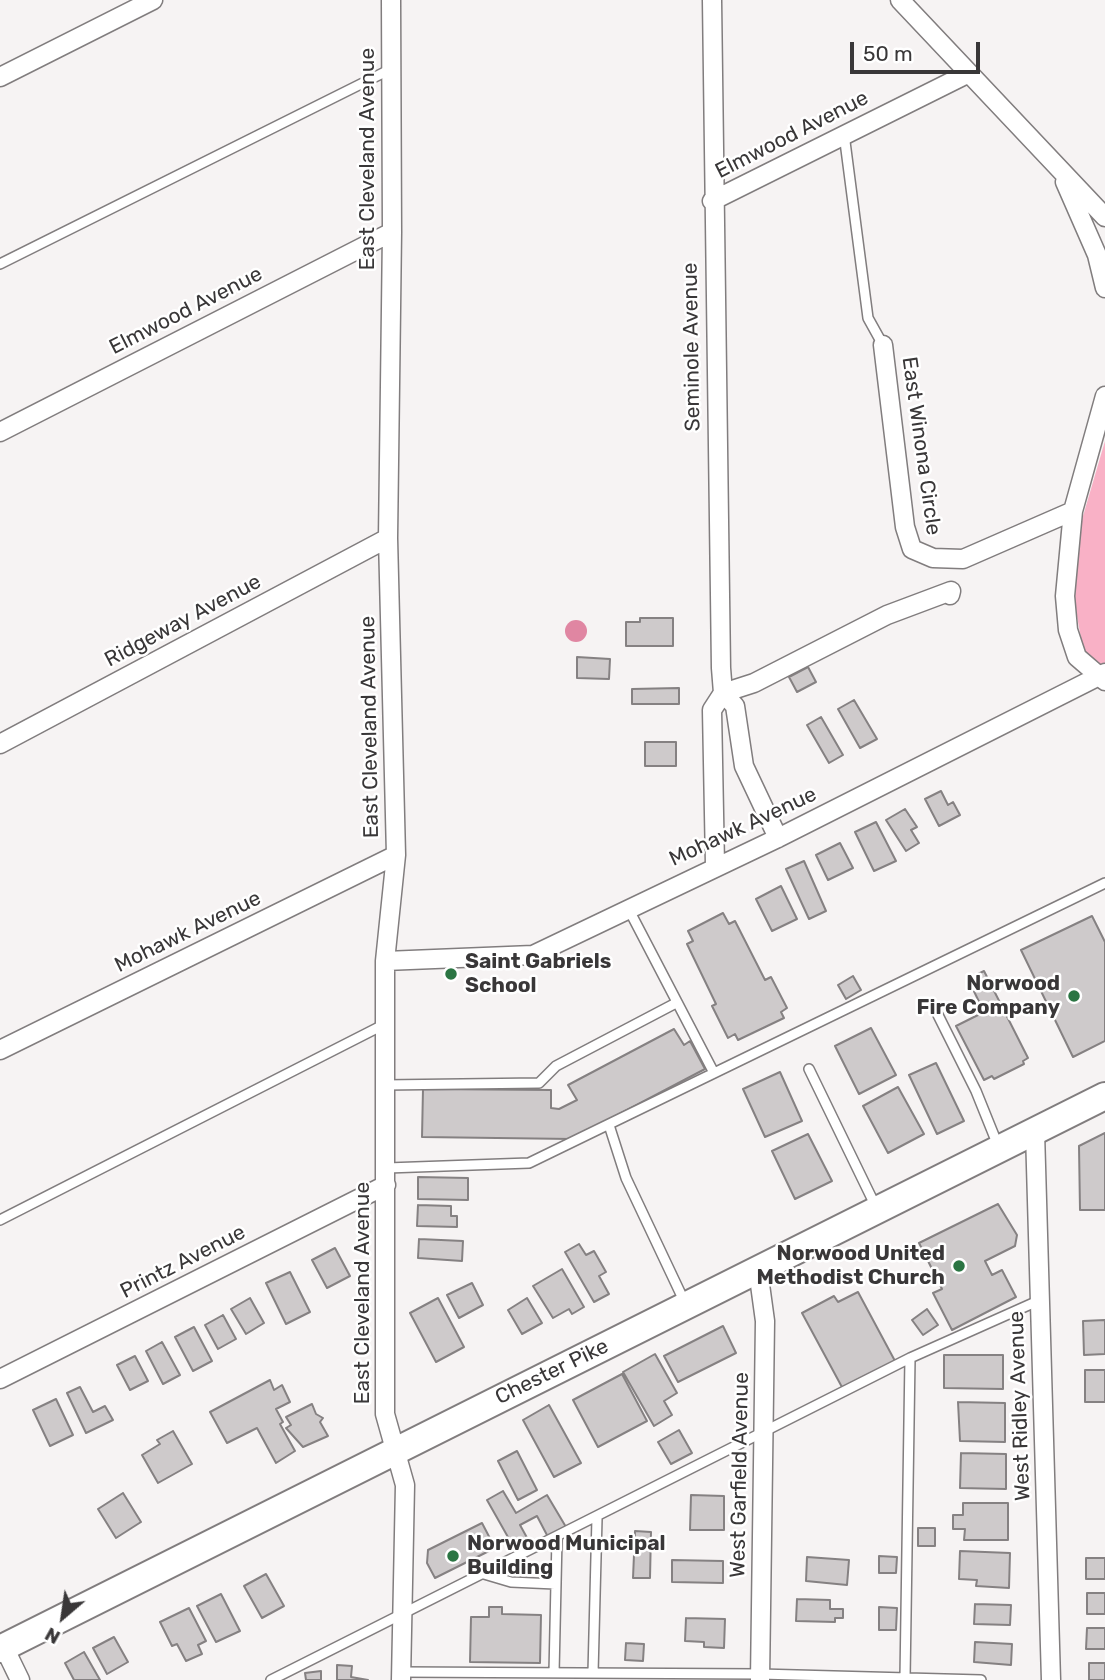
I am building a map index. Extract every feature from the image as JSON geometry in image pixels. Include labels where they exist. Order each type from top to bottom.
[{"type":"main road","name":"Chester Pike","points":[[2,1648],[1105,1096]]},
{"type":"street","points":[[0,77],[153,0]]},
{"type":"street","name":"East Cleveland Avenue","points":[[391,0],[392,232],[388,538],[396,855],[385,961],[385,1414],[405,1485],[401,1676]]},
{"type":"street","name":"Seminole Avenue","points":[[712,0],[712,201],[723,693],[712,710],[715,865]]},
{"type":"street","points":[[900,0],[1105,217]]},
{"type":"street","name":"Elmwood Avenue","points":[[712,201],[968,73]]},
{"type":"street","points":[[1059,169],[1097,255],[1105,288]]},
{"type":"street","name":"Elmwood Avenue","points":[[0,432],[392,232]]},
{"type":"street","name":"East Winona Circle","points":[[883,345],[905,527],[912,549],[933,558],[963,559],[1073,511]]},
{"type":"street","points":[[1103,677],[1077,657],[1068,631],[1065,596],[1073,511],[1105,396]]},
{"type":"street","name":"Ridgeway Avenue","points":[[0,744],[388,538]]},
{"type":"street","points":[[723,693],[754,683],[887,615],[951,591],[950,595]]},
{"type":"street","name":"Mohawk Avenue","points":[[385,961],[533,955],[715,865],[778,838],[1103,677]]},
{"type":"street","name":"Seminole Avenue","points":[[723,693],[735,706],[744,766],[778,838]]},
{"type":"street","name":"Mohawk Avenue","points":[[0,1050],[396,855]]},
{"type":"street","name":"West Ridley Avenue","points":[[1035,1132],[1051,1680]]},
{"type":"street","name":"Printz Avenue","points":[[0,1379],[386,1177]]},
{"type":"street","name":"West Garfield Avenue","points":[[758,1270],[765,1321],[760,1677]]},
{"type":"street","points":[[2,1648],[20,1680]]},
{"type":"lane","points":[[0,264],[391,69]]},
{"type":"lane","points":[[844,134],[868,318],[883,345]]},
{"type":"lane","points":[[386,1177],[518,1166],[540,1159],[1105,883]]},
{"type":"lane","points":[[628,908],[714,1073]]},
{"type":"lane","points":[[385,1085],[539,1083],[556,1066],[676,1003]]},
{"type":"lane","points":[[938,1015],[976,1091],[999,1150]]},
{"type":"lane","points":[[0,1220],[386,1023]]},
{"type":"lane","points":[[809,1069],[878,1210]]},
{"type":"lane","points":[[609,1125],[631,1189],[687,1306]]},
{"type":"lane","points":[[271,1680],[910,1358],[1040,1300]]},
{"type":"lane","points":[[905,1678],[910,1358]]},
{"type":"lane","points":[[593,1673],[597,1518]]},
{"type":"lane","points":[[554,1673],[557,1538]]},
{"type":"lane","points":[[484,1574],[511,1582],[555,1584]]},
{"type":"lane","points":[[401,1676],[593,1673],[981,1680]]},
{"type":"shaded area","points":[[1105,441],[1105,670],[1083,650],[1073,593],[1081,523]]},
{"type":"shaded area","points":[[576,620],[584,623],[587,631],[584,639],[576,642],[568,639],[565,631],[568,623]]},
{"type":"building","points":[[640,618],[673,618],[673,646],[626,646],[626,622],[640,622]]},
{"type":"building","points":[[577,657],[610,659],[609,679],[577,678]]},
{"type":"building","points":[[808,667],[816,682],[797,692],[789,677]]},
{"type":"building","points":[[679,688],[679,704],[632,704],[632,689]]},
{"type":"building","points":[[854,700],[877,739],[860,748],[838,709]]},
{"type":"building","points":[[821,717],[843,755],[829,763],[807,725]]},
{"type":"building","points":[[645,742],[676,742],[676,766],[645,766]]},
{"type":"building","points":[[941,791],[948,805],[953,802],[960,815],[939,826],[925,799]]},
{"type":"building","points":[[905,809],[917,827],[911,830],[919,843],[906,851],[886,820]]},
{"type":"building","points":[[876,822],[896,861],[874,871],[855,832]]},
{"type":"building","points":[[840,843],[853,868],[828,880],[816,855]]},
{"type":"building","points":[[804,861],[826,911],[809,919],[786,869]]},
{"type":"building","points":[[781,886],[797,919],[772,931],[756,899]]},
{"type":"building","points":[[723,913],[729,924],[735,921],[765,980],[771,977],[787,1008],[781,1012],[784,1018],[738,1040],[735,1034],[728,1038],[712,1006],[716,1004],[687,944],[693,941],[688,931]]},
{"type":"building","name":"Norwood Fire Company","points":[[1092,916],[1105,942],[1105,1041],[1073,1057],[1021,950]]},
{"type":"building","points":[[984,971],[1028,1058],[1023,1061],[1024,1064],[994,1079],[992,1076],[984,1080],[956,1026],[984,1012],[968,979]]},
{"type":"building","points":[[853,976],[861,990],[846,999],[838,985]]},
{"type":"building","points":[[871,1028],[896,1075],[859,1094],[835,1046]]},
{"type":"building","points":[[674,1029],[684,1045],[690,1041],[705,1069],[572,1139],[422,1137],[423,1089],[551,1090],[551,1108],[559,1109],[577,1100],[568,1085]]},
{"type":"building","points":[[936,1063],[964,1121],[937,1134],[909,1075]]},
{"type":"building","points":[[780,1072],[802,1121],[765,1137],[743,1089]]},
{"type":"building","points":[[898,1087],[924,1134],[888,1153],[863,1106]]},
{"type":"building","points":[[1105,1133],[1105,1210],[1080,1210],[1079,1146]]},
{"type":"building","points":[[808,1134],[832,1181],[795,1199],[772,1151]]},
{"type":"building","points":[[418,1177],[468,1178],[468,1200],[418,1199]]},
{"type":"building","name":"Norwood United Methodist Church","points":[[998,1204],[1017,1235],[1015,1246],[985,1261],[992,1275],[1002,1270],[1016,1297],[952,1330],[933,1293],[942,1289],[919,1243]]},
{"type":"building","points":[[418,1205],[451,1206],[451,1216],[457,1216],[457,1227],[417,1226]]},
{"type":"building","points":[[419,1239],[463,1241],[462,1261],[418,1258]]},
{"type":"building","points":[[579,1244],[586,1255],[594,1251],[606,1272],[599,1276],[609,1294],[594,1302],[565,1252]]},
{"type":"building","points":[[335,1248],[350,1276],[327,1288],[312,1260]]},
{"type":"building","points":[[562,1269],[584,1307],[572,1314],[569,1309],[553,1318],[533,1286]]},
{"type":"building","points":[[290,1272],[310,1312],[286,1324],[266,1283]]},
{"type":"building","points":[[472,1283],[483,1305],[459,1318],[447,1295]]},
{"type":"building","points":[[858,1292],[895,1361],[843,1389],[802,1313],[834,1296],[838,1302]]},
{"type":"building","points":[[250,1298],[264,1323],[246,1334],[231,1309]]},
{"type":"building","points":[[438,1298],[464,1347],[436,1362],[410,1313]]},
{"type":"building","points":[[527,1298],[542,1323],[522,1334],[508,1310]]},
{"type":"building","points":[[927,1309],[938,1325],[923,1335],[912,1320]]},
{"type":"building","points":[[223,1315],[236,1339],[218,1349],[205,1325]]},
{"type":"building","points":[[1105,1320],[1105,1354],[1084,1355],[1083,1321]]},
{"type":"building","points":[[723,1326],[736,1353],[678,1382],[664,1356]]},
{"type":"building","points":[[194,1327],[212,1361],[193,1371],[175,1337]]},
{"type":"building","points":[[162,1342],[180,1375],[163,1384],[146,1351]]},
{"type":"building","points":[[655,1354],[677,1393],[664,1401],[672,1415],[654,1426],[623,1372]]},
{"type":"building","points":[[944,1355],[1003,1355],[1003,1389],[944,1388]]},
{"type":"building","points":[[135,1356],[148,1381],[130,1390],[117,1365]]},
{"type":"building","points":[[1085,1370],[1105,1370],[1105,1402],[1085,1402]]},
{"type":"building","points":[[622,1374],[647,1421],[598,1447],[573,1400]]},
{"type":"building","points":[[270,1380],[274,1390],[282,1385],[290,1402],[276,1409],[283,1422],[280,1424],[295,1451],[276,1463],[257,1428],[227,1443],[210,1412]]},
{"type":"building","points":[[80,1387],[93,1412],[105,1406],[113,1420],[86,1433],[67,1393]]},
{"type":"building","points":[[56,1399],[73,1435],[50,1446],[33,1410]]},
{"type":"building","points":[[958,1402],[1005,1403],[1005,1442],[960,1441]]},
{"type":"building","points":[[312,1404],[316,1414],[323,1418],[320,1422],[328,1436],[303,1447],[286,1428],[291,1425],[286,1417]]},
{"type":"building","points":[[549,1405],[581,1463],[554,1477],[523,1420]]},
{"type":"building","points":[[679,1430],[692,1453],[671,1464],[658,1442]]},
{"type":"building","points":[[173,1431],[192,1464],[158,1483],[142,1455],[160,1444],[157,1440]]},
{"type":"building","points":[[517,1451],[537,1490],[518,1500],[498,1461]]},
{"type":"building","points":[[961,1453],[1006,1454],[1006,1489],[960,1488]]},
{"type":"building","points":[[503,1491],[516,1513],[547,1495],[566,1527],[548,1537],[537,1516],[520,1525],[531,1545],[517,1553],[487,1500]]},
{"type":"building","points":[[123,1493],[141,1522],[116,1538],[98,1509]]},
{"type":"building","points":[[691,1495],[724,1496],[724,1530],[690,1530]]},
{"type":"building","points":[[963,1503],[1008,1503],[1008,1540],[964,1540],[965,1529],[953,1529],[953,1515],[963,1515]]},
{"type":"building","name":"Norwood Municipal Building","points":[[482,1523],[495,1548],[435,1578],[427,1563],[428,1550]]},
{"type":"building","points":[[918,1528],[935,1528],[935,1546],[918,1546]]},
{"type":"building","points":[[635,1531],[651,1532],[650,1578],[633,1578]]},
{"type":"building","points":[[960,1551],[1010,1553],[1009,1588],[976,1586],[977,1580],[959,1579]]},
{"type":"building","points":[[879,1556],[897,1557],[896,1573],[879,1573]]},
{"type":"building","points":[[807,1557],[849,1560],[847,1585],[806,1581]]},
{"type":"building","points":[[1086,1558],[1105,1558],[1105,1579],[1086,1579]]},
{"type":"building","points":[[672,1560],[723,1561],[723,1583],[672,1582]]},
{"type":"building","points":[[266,1574],[284,1606],[262,1618],[244,1586]]},
{"type":"building","points":[[1087,1593],[1105,1593],[1105,1614],[1087,1614]]},
{"type":"building","points":[[221,1594],[240,1631],[216,1642],[197,1606]]},
{"type":"building","points":[[797,1599],[830,1600],[830,1609],[843,1609],[843,1618],[835,1618],[835,1622],[796,1621]]},
{"type":"building","points":[[975,1604],[1011,1605],[1010,1625],[974,1624]]},
{"type":"building","points":[[489,1607],[502,1607],[502,1614],[541,1615],[540,1663],[470,1662],[471,1617],[489,1617]]},
{"type":"building","points":[[879,1607],[897,1608],[896,1630],[879,1630]]},
{"type":"building","points":[[189,1608],[206,1641],[198,1645],[202,1654],[186,1661],[177,1644],[172,1646],[160,1622]]},
{"type":"building","points":[[686,1618],[725,1619],[724,1648],[704,1647],[704,1642],[685,1641]]},
{"type":"building","points":[[1087,1628],[1105,1628],[1105,1649],[1086,1649]]},
{"type":"building","points":[[114,1637],[128,1662],[107,1674],[93,1648]]},
{"type":"building","points":[[975,1642],[1012,1644],[1011,1665],[974,1662]]},
{"type":"building","points":[[626,1643],[644,1644],[643,1661],[625,1660]]},
{"type":"building","points":[[84,1652],[100,1680],[74,1680],[65,1663]]},
{"type":"building","points":[[1089,1663],[1105,1663],[1105,1680],[1089,1680]]},
{"type":"building","points":[[337,1665],[352,1666],[351,1677],[368,1680],[337,1680]]},
{"type":"building","points":[[321,1671],[321,1680],[306,1680],[305,1673]]},
{"type":"place","name":"Saint Gabriels School","points":[[451,974]]},
{"type":"place","name":"Norwood Fire Company","points":[[1074,996]]},
{"type":"place","name":"Norwood United Methodist Church","points":[[959,1266]]},
{"type":"place","name":"Norwood Municipal Building","points":[[453,1556]]}]
